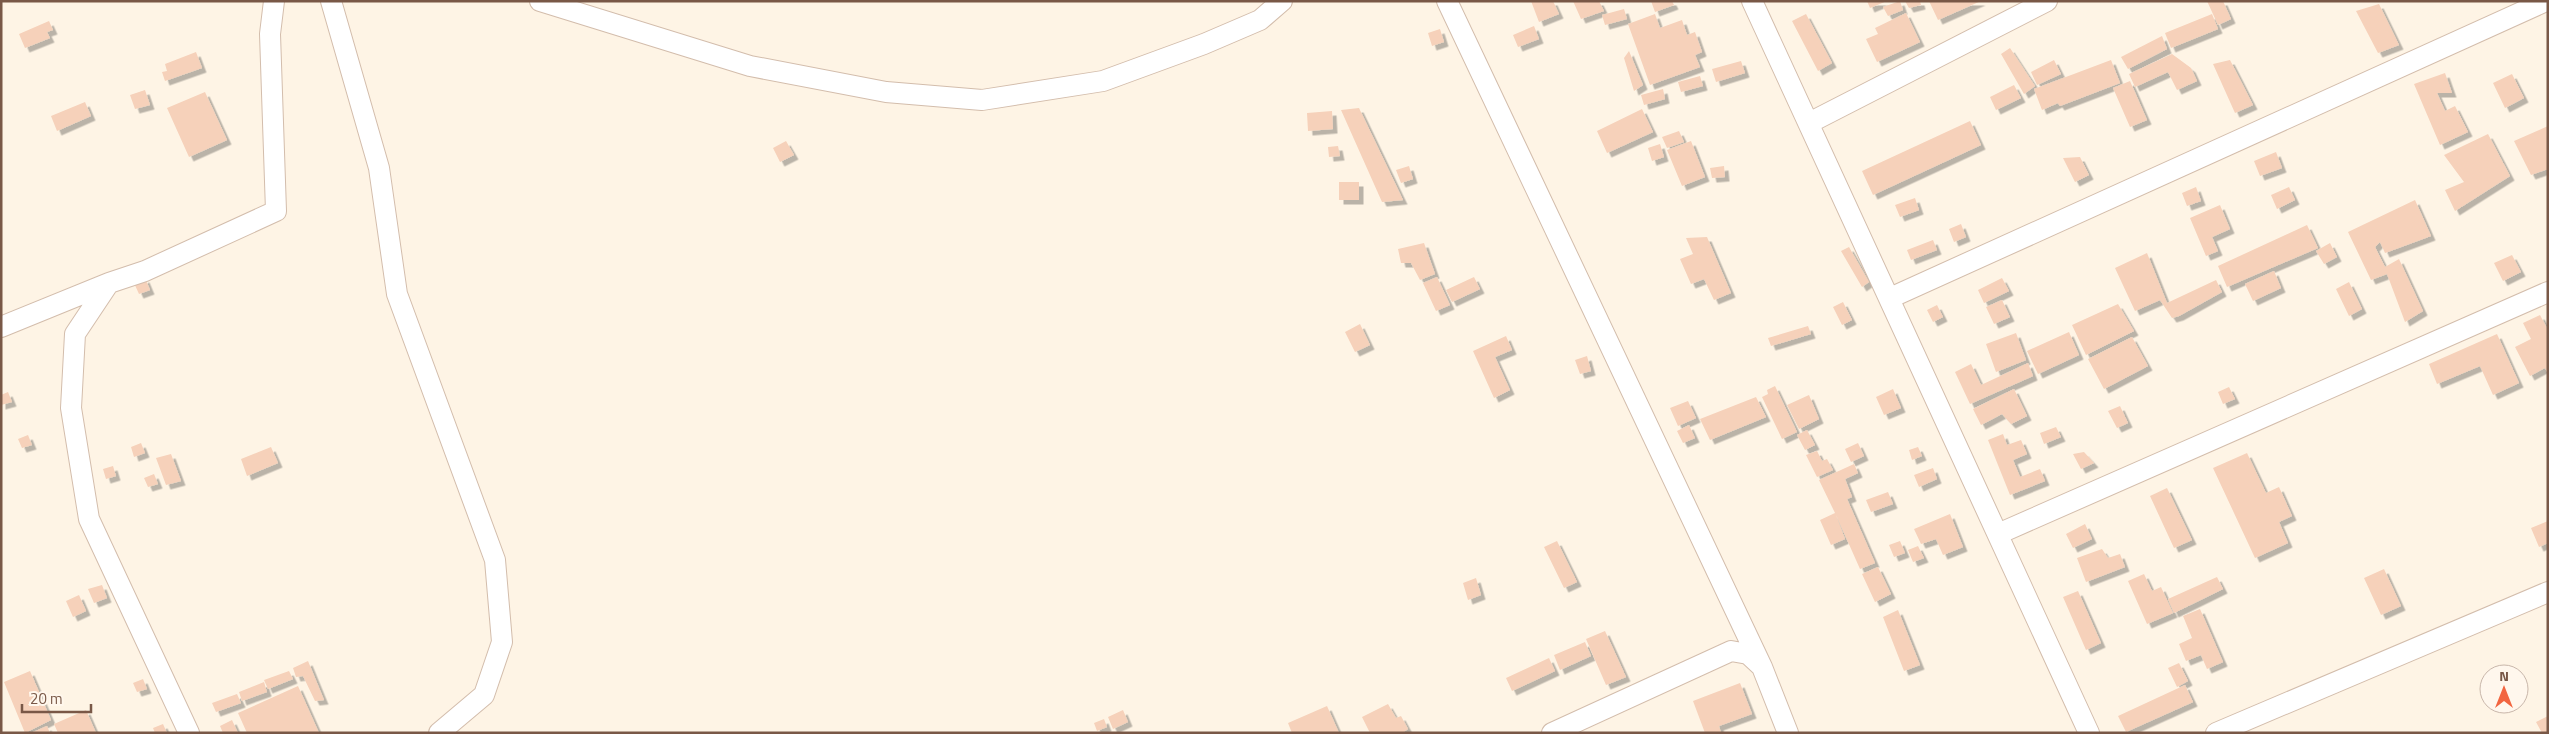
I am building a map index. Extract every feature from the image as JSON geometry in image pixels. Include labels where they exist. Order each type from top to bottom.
[{"type":"street","points":[[1,327],[109,283],[145,271],[276,212],[270,34],[274,1]]},
{"type":"street","points":[[331,1],[379,168],[397,294],[495,560],[502,642],[484,695],[439,733]]},
{"type":"street","points":[[540,1],[750,66],[886,92],[982,100],[1103,80],[1204,44],[1260,20],[1282,1]]},
{"type":"street","points":[[1447,1],[1762,667],[1788,733]]},
{"type":"street","points":[[1752,1],[2090,733]]},
{"type":"street","points":[[1890,298],[2546,1]]},
{"type":"street","points":[[1809,122],[2036,4]]},
{"type":"street","points":[[109,283],[75,334],[71,408],[83,489],[89,519],[189,733]]},
{"type":"street","points":[[1998,534],[2548,292]]},
{"type":"street","points":[[2216,733],[2548,592]]},
{"type":"street","points":[[1552,733],[1731,652],[1748,654],[1762,667]]},
{"type":"building","points":[[1531,1],[1553,1],[1559,14],[1539,22]]},
{"type":"building","points":[[1573,1],[1599,1],[1604,11],[1581,19]]},
{"type":"building","points":[[1651,1],[1672,1],[1674,5],[1655,12]]},
{"type":"building","points":[[1867,1],[1887,1],[1870,8]]},
{"type":"building","points":[[1900,1],[1903,10],[1888,16],[1883,7]]},
{"type":"building","points":[[1905,1],[1920,1],[1921,5],[1909,8]]},
{"type":"building","points":[[1929,1],[1981,1],[1938,20]]},
{"type":"building","points":[[2207,1],[2223,1],[2231,19],[2218,25]]},
{"type":"building","points":[[2379,4],[2399,45],[2378,53],[2356,11]]},
{"type":"building","points":[[1624,9],[1627,19],[1605,25],[1602,15]]},
{"type":"building","points":[[1906,13],[1920,42],[1877,62],[1866,39],[1878,34],[1875,28]]},
{"type":"building","points":[[1655,14],[1660,28],[1682,20],[1687,35],[1695,32],[1702,52],[1695,55],[1700,67],[1650,85],[1628,24]]},
{"type":"building","points":[[1806,14],[1832,63],[1818,71],[1792,21]]},
{"type":"building","points":[[2212,14],[2218,29],[2171,48],[2165,33]]},
{"type":"building","points":[[49,21],[53,30],[47,32],[50,38],[25,48],[19,34]]},
{"type":"building","points":[[1534,26],[1539,39],[1518,47],[1513,35]]},
{"type":"building","points":[[1440,29],[1444,42],[1432,46],[1428,33]]},
{"type":"building","points":[[2162,36],[2167,49],[2128,69],[2121,57]]},
{"type":"building","points":[[2010,48],[2035,86],[2024,94],[2001,54]]},
{"type":"building","points":[[1629,51],[1643,85],[1634,91],[1624,58]]},
{"type":"building","points":[[196,52],[202,68],[165,81],[162,72],[167,71],[165,64]]},
{"type":"building","points":[[2172,54],[2191,68],[2197,81],[2177,90],[2168,72],[2135,87],[2129,74]]},
{"type":"building","points":[[2054,60],[2061,74],[2037,85],[2031,72]]},
{"type":"building","points":[[2111,60],[2120,83],[2060,106],[2058,103],[2042,110],[2034,89]]},
{"type":"building","points":[[2230,60],[2253,105],[2235,113],[2213,64]]},
{"type":"building","points":[[1741,61],[1745,73],[1716,82],[1712,69]]},
{"type":"building","points":[[2445,73],[2452,93],[2437,93],[2445,111],[2455,106],[2468,132],[2440,145],[2414,84]]},
{"type":"building","points":[[2512,74],[2524,98],[2505,108],[2493,83]]},
{"type":"building","points":[[1700,76],[1703,86],[1681,92],[1678,82]]},
{"type":"building","points":[[2130,81],[2147,120],[2130,127],[2113,88]]},
{"type":"building","points":[[2014,85],[2021,98],[1996,110],[1990,97]]},
{"type":"building","points":[[1663,89],[1665,99],[1644,105],[1641,95]]},
{"type":"building","points":[[145,90],[150,105],[135,109],[130,95]]},
{"type":"building","points":[[205,92],[227,140],[189,157],[167,108]]},
{"type":"building","points":[[85,102],[91,116],[57,131],[51,116]]},
{"type":"building","points":[[1359,108],[1403,200],[1382,202],[1341,110]]},
{"type":"building","points":[[1642,109],[1653,132],[1607,153],[1597,131]]},
{"type":"building","points":[[1332,111],[1333,129],[1308,131],[1307,113]]},
{"type":"building","points":[[1970,121],[1981,145],[1873,195],[1862,171]]},
{"type":"building","points":[[2548,126],[2548,169],[2531,175],[2514,141]]},
{"type":"building","points":[[1679,131],[1684,142],[1667,148],[1662,137]]},
{"type":"building","points":[[2488,134],[2510,176],[2455,211],[2445,190],[2464,182],[2444,155]]},
{"type":"building","points":[[786,141],[794,155],[780,162],[773,148]]},
{"type":"building","points":[[1691,141],[1705,177],[1682,186],[1667,150]]},
{"type":"building","points":[[1660,144],[1664,157],[1652,161],[1648,148]]},
{"type":"building","points":[[1338,146],[1340,156],[1329,157],[1328,147]]},
{"type":"building","points":[[2276,152],[2282,168],[2260,176],[2254,161]]},
{"type":"building","points":[[2080,157],[2089,175],[2075,182],[2063,158]]},
{"type":"building","points":[[1409,166],[1413,179],[1401,183],[1396,170]]},
{"type":"building","points":[[1724,166],[1725,177],[1712,178],[1710,168]]},
{"type":"building","points":[[1339,182],[1359,182],[1359,200],[1339,200]]},
{"type":"building","points":[[2196,187],[2201,201],[2187,206],[2182,193]]},
{"type":"building","points":[[2289,187],[2295,200],[2277,209],[2271,195]]},
{"type":"building","points":[[1915,198],[1919,210],[1900,217],[1895,205]]},
{"type":"building","points":[[2415,200],[2431,236],[2385,253],[2380,242],[2375,247],[2385,267],[2399,259],[2423,311],[2405,322],[2387,274],[2371,280],[2348,232]]},
{"type":"building","points":[[2220,205],[2230,229],[2212,237],[2218,251],[2206,256],[2190,218]]},
{"type":"building","points":[[1961,224],[1966,237],[1954,242],[1949,229]]},
{"type":"building","points":[[2307,225],[2318,248],[2227,287],[2218,266]]},
{"type":"building","points":[[1707,237],[1731,293],[1714,300],[1704,279],[1691,284],[1680,259],[1693,254],[1686,238]]},
{"type":"building","points":[[1933,240],[1937,250],[1911,260],[1907,250]]},
{"type":"building","points":[[1424,243],[1435,274],[1420,280],[1411,263],[1401,263],[1398,249]]},
{"type":"building","points":[[2330,243],[2337,257],[2324,264],[2316,251]]},
{"type":"building","points":[[1849,247],[1869,282],[1862,287],[1841,251]]},
{"type":"building","points":[[2147,253],[2167,303],[2216,280],[2222,292],[2172,318],[2160,300],[2135,311],[2115,268]]},
{"type":"building","points":[[2512,255],[2521,272],[2503,281],[2494,263]]},
{"type":"building","points":[[2274,271],[2281,288],[2253,301],[2245,284]]},
{"type":"building","points":[[1437,277],[1450,305],[1436,311],[1423,283]]},
{"type":"building","points":[[1474,277],[1480,289],[1452,302],[1446,290]]},
{"type":"building","points":[[145,278],[150,290],[139,294],[134,283]]},
{"type":"building","points":[[2002,278],[2009,291],[1984,303],[1978,290]]},
{"type":"building","points":[[2349,282],[2362,309],[2349,316],[2336,289]]},
{"type":"building","points":[[2002,300],[2010,317],[1994,324],[1986,307]]},
{"type":"building","points":[[1843,302],[1852,320],[1842,325],[1833,307]]},
{"type":"building","points":[[2118,304],[2134,331],[2086,355],[2072,325]]},
{"type":"building","points":[[1937,305],[1943,317],[1933,322],[1927,310]]},
{"type":"building","points":[[2540,315],[2548,330],[2548,373],[2545,368],[2530,376],[2515,347],[2531,339],[2523,323]]},
{"type":"building","points":[[1360,324],[1370,345],[1355,352],[1345,332]]},
{"type":"building","points":[[1808,326],[1811,334],[1771,346],[1768,338]]},
{"type":"building","points":[[2069,332],[2079,355],[2038,374],[2027,351]]},
{"type":"building","points":[[2016,333],[2026,360],[1996,372],[1986,344]]},
{"type":"building","points":[[2497,334],[2519,383],[2493,395],[2480,366],[2437,384],[2429,364]]},
{"type":"building","points":[[1506,336],[1512,350],[1495,357],[1510,390],[1494,398],[1473,351]]},
{"type":"building","points":[[2132,337],[2148,366],[2104,389],[2088,359]]},
{"type":"building","points":[[1587,356],[1591,371],[1580,374],[1575,360]]},
{"type":"building","points":[[2028,363],[2033,376],[1970,404],[1955,372],[1971,364],[1981,385]]},
{"type":"building","points":[[1775,386],[1797,432],[1782,439],[1762,397],[1768,394],[1767,390]]},
{"type":"building","points":[[2229,387],[2235,399],[2223,404],[2218,392]]},
{"type":"building","points":[[1893,389],[1901,408],[1884,415],[1876,397]]},
{"type":"building","points":[[2014,389],[2027,416],[2011,424],[2002,414],[1981,425],[1973,409]]},
{"type":"building","points":[[8,392],[12,402],[1,405],[1,395]]},
{"type":"building","points":[[1809,395],[1819,419],[1799,429],[1787,405]]},
{"type":"building","points":[[1756,397],[1766,417],[1710,440],[1700,419]]},
{"type":"building","points":[[1688,401],[1696,418],[1678,426],[1670,408]]},
{"type":"building","points":[[2120,406],[2128,423],[2117,428],[2108,411]]},
{"type":"building","points":[[1689,425],[1695,438],[1683,443],[1677,431]]},
{"type":"building","points":[[2056,427],[2061,437],[2044,444],[2040,433]]},
{"type":"building","points":[[1807,430],[1815,445],[1805,450],[1797,435]]},
{"type":"building","points":[[2003,434],[2007,445],[2021,440],[2027,454],[2013,460],[2020,477],[2040,469],[2045,481],[2010,495],[1988,440]]},
{"type":"building","points":[[28,435],[32,445],[22,448],[18,439]]},
{"type":"building","points":[[141,443],[145,453],[134,457],[131,447]]},
{"type":"building","points":[[1858,443],[1864,456],[1851,462],[1845,449]]},
{"type":"building","points":[[271,447],[278,463],[247,476],[241,459]]},
{"type":"building","points":[[1918,447],[1922,456],[1912,460],[1909,450]]},
{"type":"building","points":[[1817,451],[1822,461],[1827,459],[1833,470],[1817,477],[1806,455]]},
{"type":"building","points":[[2084,452],[2094,463],[2081,469],[2073,454]]},
{"type":"building","points":[[2247,453],[2266,493],[2279,487],[2292,516],[2279,522],[2288,543],[2255,558],[2213,468]]},
{"type":"building","points":[[171,454],[181,481],[166,485],[156,458]]},
{"type":"building","points":[[1854,464],[1858,473],[1845,479],[1852,497],[1847,499],[1875,563],[1860,569],[1836,515],[1845,539],[1831,545],[1820,520],[1835,513],[1819,480]]},
{"type":"building","points":[[113,466],[116,476],[106,479],[103,469]]},
{"type":"building","points":[[1933,468],[1937,479],[1919,487],[1914,475]]},
{"type":"building","points":[[154,474],[158,484],[148,487],[144,478]]},
{"type":"building","points":[[2167,488],[2192,540],[2174,548],[2150,496]]},
{"type":"building","points":[[1888,492],[1893,504],[1871,512],[1866,500]]},
{"type":"building","points":[[1950,514],[1963,547],[1943,555],[1936,539],[1921,544],[1914,529]]},
{"type":"building","points":[[2548,521],[2548,543],[2539,547],[2531,528]]},
{"type":"building","points":[[2085,524],[2092,539],[2073,548],[2066,534]]},
{"type":"building","points":[[1557,541],[1577,582],[1564,588],[1544,547]]},
{"type":"building","points":[[1900,541],[1905,553],[1894,557],[1889,545]]},
{"type":"building","points":[[1918,546],[1924,558],[1913,562],[1908,550]]},
{"type":"building","points":[[2102,549],[2108,558],[2120,554],[2125,567],[2086,582],[2077,558]]},
{"type":"building","points":[[1878,567],[1891,594],[1875,602],[1862,574]]},
{"type":"building","points":[[2384,569],[2401,606],[2381,615],[2364,578]]},
{"type":"building","points":[[2144,574],[2152,591],[2161,587],[2173,613],[2147,624],[2128,581]]},
{"type":"building","points":[[2217,577],[2223,589],[2174,613],[2168,599]]},
{"type":"building","points":[[1476,578],[1481,595],[1468,600],[1463,583]]},
{"type":"building","points":[[102,585],[107,598],[94,603],[88,589]]},
{"type":"building","points":[[2078,591],[2101,643],[2086,650],[2063,597]]},
{"type":"building","points":[[79,595],[86,611],[73,617],[66,601]]},
{"type":"building","points":[[2200,609],[2223,662],[2207,669],[2201,655],[2186,661],[2179,644],[2192,638],[2183,616]]},
{"type":"building","points":[[1898,610],[1920,665],[1904,671],[1883,617]]},
{"type":"building","points":[[1605,631],[1626,677],[1606,685],[1586,639]]},
{"type":"building","points":[[1585,642],[1591,656],[1560,670],[1554,655]]},
{"type":"building","points":[[1549,658],[1555,671],[1512,691],[1506,678]]},
{"type":"building","points":[[308,661],[324,700],[315,701],[303,676],[296,677],[293,668]]},
{"type":"building","points":[[2179,663],[2188,681],[2177,687],[2168,668]]},
{"type":"building","points":[[30,671],[51,720],[25,733],[4,682]]},
{"type":"building","points":[[289,671],[293,679],[268,689],[264,680]]},
{"type":"building","points":[[143,679],[147,689],[137,692],[133,683]]},
{"type":"building","points":[[264,682],[267,692],[242,701],[239,692]]},
{"type":"building","points":[[1740,683],[1752,714],[1719,726],[1721,733],[1705,733],[1693,701]]},
{"type":"building","points":[[2185,685],[2193,702],[2126,732],[2118,716]]},
{"type":"building","points":[[298,686],[319,733],[247,733],[238,713]]},
{"type":"building","points":[[237,694],[241,703],[216,712],[212,703]]},
{"type":"building","points":[[1388,704],[1396,718],[1401,716],[1408,729],[1402,733],[1370,733],[1362,717]]},
{"type":"building","points":[[1327,706],[1339,733],[1292,733],[1288,723]]},
{"type":"building","points":[[86,710],[96,733],[58,733],[54,724]]},
{"type":"building","points":[[1123,710],[1128,722],[1113,729],[1108,717]]},
{"type":"building","points":[[2548,716],[2548,733],[2542,733],[2536,722]]},
{"type":"building","points":[[1104,719],[1107,727],[1097,731],[1094,723]]},
{"type":"building","points":[[232,720],[238,733],[223,733],[220,726]]},
{"type":"building","points":[[163,724],[167,733],[155,733],[153,728]]},
{"type":"building","points":[[47,726],[50,733],[31,733]]}]
